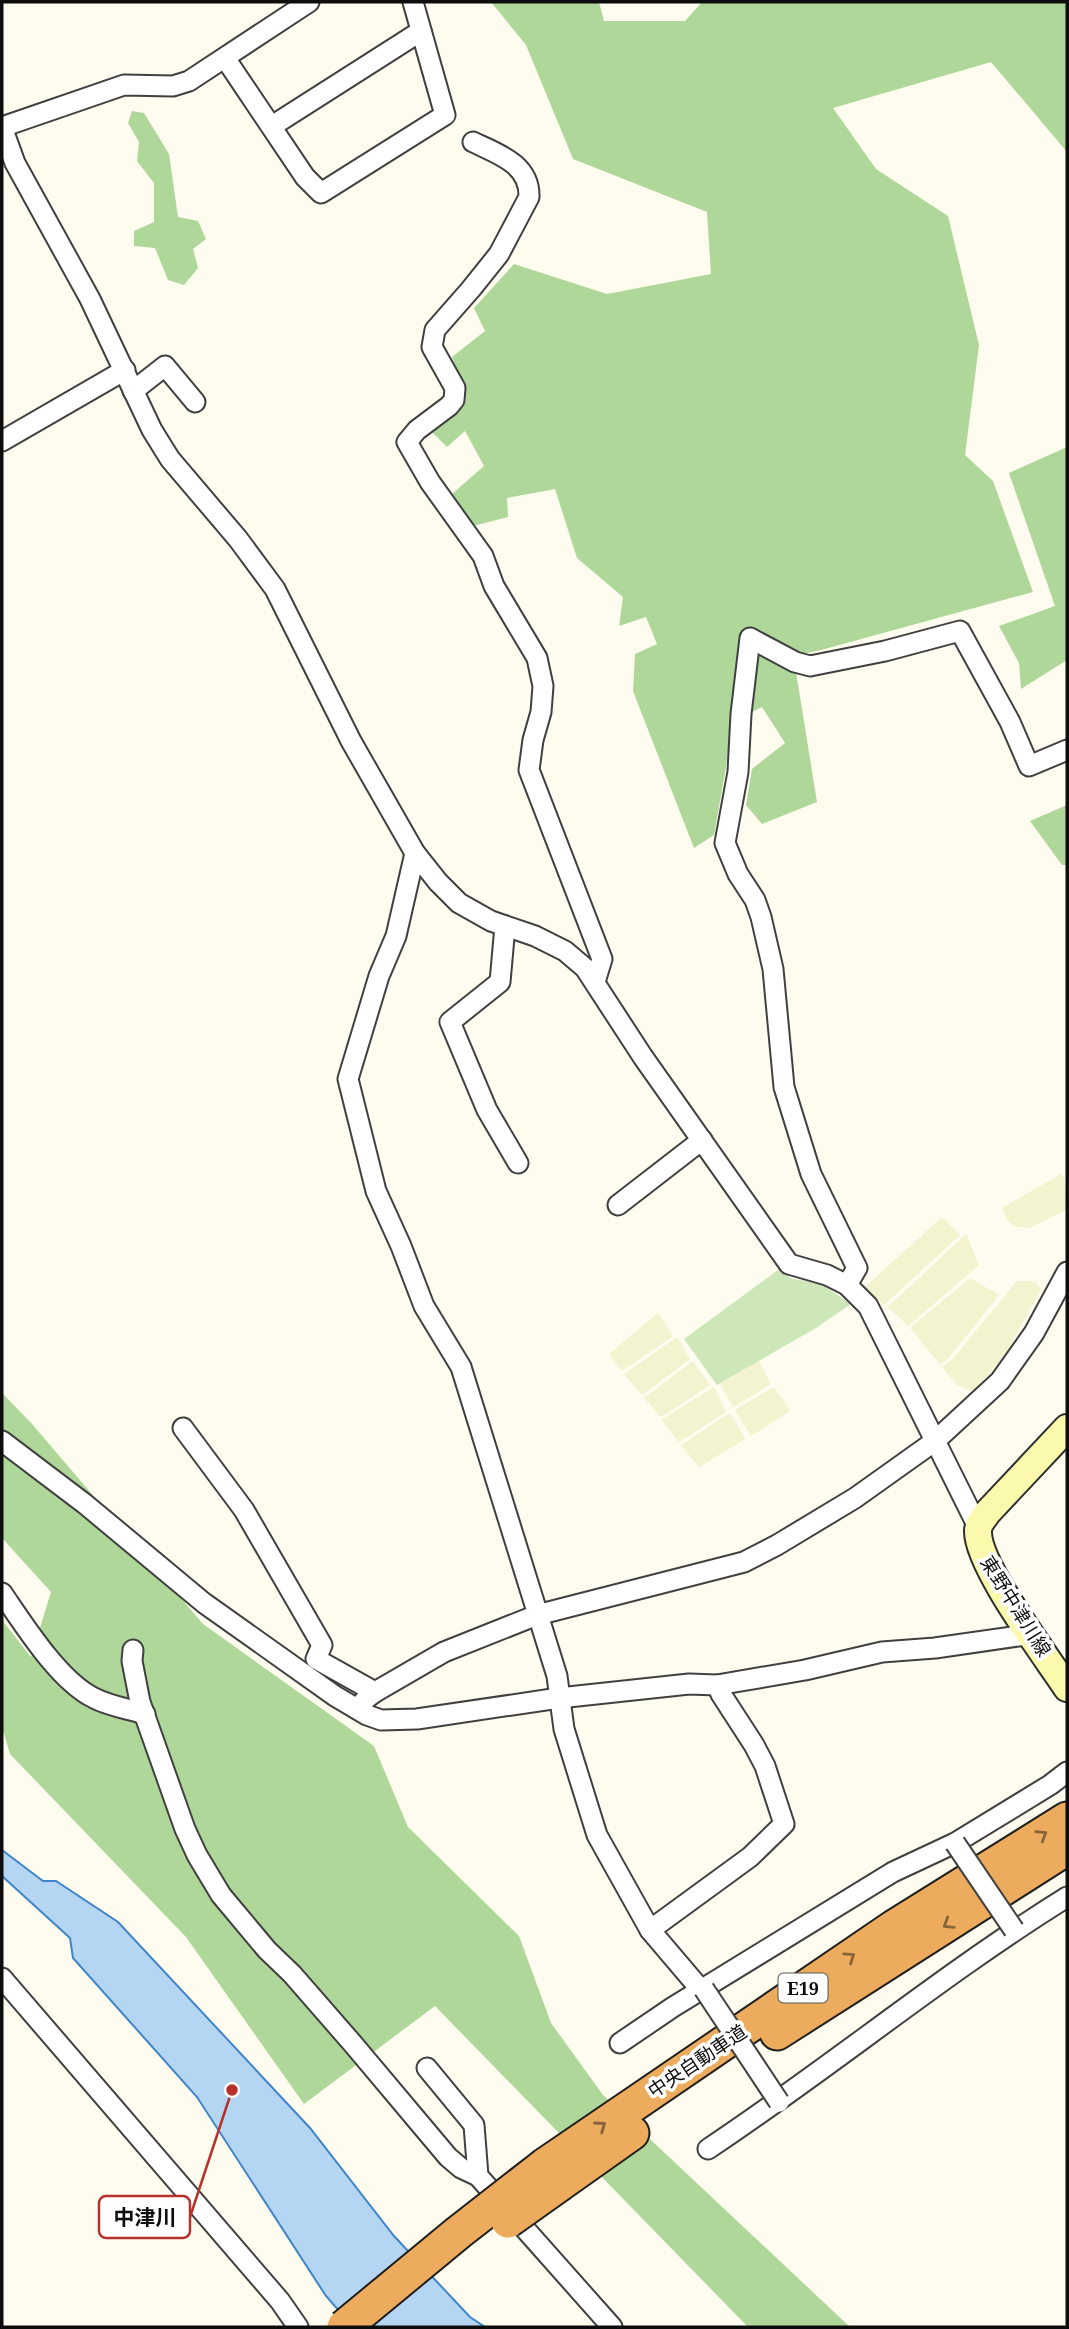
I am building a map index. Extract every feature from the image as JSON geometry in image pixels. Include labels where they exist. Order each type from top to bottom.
[{"type":"highway","name":"中央自動車道","points":[[374,2327],[475,2245],[552,2174],[894,1927],[1067,1819]]},
{"type":"highway","name":"中央自動車道","points":[[344,2327],[438,2249],[1067,1847]]},
{"type":"main road","points":[[978,1527],[988,1512],[1067,1428]]},
{"type":"main road","name":"東野中津川線","points":[[978,1527],[979,1547],[1013,1609],[1067,1688]]},
{"type":"street","points":[[309,2],[188,81],[173,86],[124,85],[2,127],[15,163],[90,299],[152,429],[170,459],[238,539],[275,589],[351,741],[415,853],[459,903],[491,921],[535,936],[565,951],[585,968],[643,1057],[789,1264],[827,1275],[847,1285],[868,1306],[978,1527]]},
{"type":"street","points":[[225,58],[305,177],[321,193],[445,115],[413,2]]},
{"type":"street","points":[[272,126],[421,31]]},
{"type":"street","points":[[473,142],[503,156],[521,169],[530,187],[529,197],[499,254],[435,330],[432,347],[454,388],[455,395],[449,406],[416,430],[407,442],[429,482],[483,556],[494,586],[537,658],[544,686],[529,770],[602,959],[596,982]]},
{"type":"street","points":[[134,391],[165,366],[195,401]]},
{"type":"street","points":[[2,441],[125,370]]},
{"type":"street","points":[[847,1285],[857,1268],[811,1174],[784,1087],[773,970],[761,917],[725,843],[738,772],[741,714],[750,638],[795,662],[810,666],[886,651],[960,631],[1010,722],[1029,766],[1067,750]]},
{"type":"street","points":[[415,853],[396,936],[379,976],[348,1079],[376,1191],[424,1306],[461,1367],[556,1676],[572,1758],[597,1835],[650,1930],[703,1989],[779,2102]]},
{"type":"street","points":[[505,926],[500,982],[450,1022],[487,1110],[518,1163]]},
{"type":"street","points":[[618,1205],[702,1140]]},
{"type":"street","points":[[357,1709],[375,1692],[444,1653],[537,1615],[744,1562],[855,1498],[935,1441],[1000,1381],[1034,1333],[1067,1272]]},
{"type":"street","points":[[183,1429],[244,1510],[323,1645],[316,1659],[375,1692]]},
{"type":"street","points":[[2,1441],[85,1504],[204,1603],[317,1684],[357,1709],[381,1720],[417,1719],[559,1698],[689,1684],[717,1685],[805,1670],[882,1652],[935,1648],[1032,1634]]},
{"type":"street","points":[[2,1593],[46,1654],[75,1686],[95,1699],[145,1714]]},
{"type":"street","points":[[133,1650],[132,1661],[140,1702],[185,1829],[221,1895],[353,2044],[448,2157],[461,2168],[478,2176],[612,2327]]},
{"type":"street","points":[[650,1930],[750,1857],[784,1824],[765,1766],[717,1685]]},
{"type":"street","points":[[620,2043],[893,1872],[956,1843],[1067,1772]]},
{"type":"street","points":[[956,1843],[1014,1930]]},
{"type":"street","points":[[708,2150],[779,2102],[1014,1930],[1067,1897]]},
{"type":"street","points":[[2,1978],[280,2301],[298,2327]]},
{"type":"street","points":[[427,2068],[474,2125],[478,2176]]},
{"type":"green space","points":[[491,2],[599,2],[604,21],[685,21],[702,2],[1067,2],[1067,152],[991,62],[833,108],[876,169],[948,216],[979,345],[965,455],[993,481],[1033,592],[775,660],[796,672],[817,802],[762,824],[746,805],[752,769],[785,743],[762,707],[732,722],[714,835],[694,848],[633,691],[635,654],[657,644],[646,617],[619,626],[623,597],[577,558],[555,489],[507,498],[508,517],[473,526],[452,494],[484,466],[465,431],[447,447],[431,431],[462,408],[463,388],[452,357],[485,331],[474,308],[514,264],[607,294],[711,274],[707,212],[573,159],[526,45]]},
{"type":"green space","points":[[132,111],[144,113],[169,154],[178,217],[198,221],[206,239],[193,249],[198,268],[184,285],[168,280],[155,248],[134,246],[134,231],[154,222],[154,183],[137,161],[139,142],[128,123]]},
{"type":"green space","points":[[1067,447],[1067,660],[1021,689],[1019,663],[999,626],[1055,606],[1009,473]]},
{"type":"green space","points":[[1067,805],[1067,865],[1062,865],[1030,821]]},
{"type":"green space","points":[[1061,1174],[1064,1177],[1067,1210],[1029,1228],[1013,1226],[1008,1221],[1002,1208]]},
{"type":"green space","points":[[942,1217],[960,1235],[884,1305],[865,1287]]},
{"type":"green space","points":[[966,1234],[979,1265],[908,1326],[888,1307]]},
{"type":"green space","points":[[782,1267],[790,1278],[821,1284],[851,1304],[816,1328],[717,1385],[684,1339]]},
{"type":"green space","points":[[970,1278],[999,1295],[948,1359],[940,1364],[910,1328]]},
{"type":"green space","points":[[1017,1281],[1035,1281],[1041,1289],[1005,1355],[973,1391],[957,1385],[942,1367],[952,1360]]},
{"type":"green space","points":[[658,1313],[673,1336],[622,1371],[609,1354]]},
{"type":"green space","points":[[677,1337],[690,1359],[642,1395],[624,1374]]},
{"type":"green space","points":[[693,1361],[710,1385],[661,1417],[644,1398]]},
{"type":"green space","points":[[759,1361],[771,1384],[733,1407],[720,1384]]},
{"type":"green space","points":[[714,1387],[726,1412],[679,1442],[661,1420]]},
{"type":"green space","points":[[774,1387],[790,1411],[751,1436],[735,1410]]},
{"type":"green space","points":[[2,1393],[32,1424],[203,1624],[374,1746],[408,1827],[519,1936],[551,2023],[603,2095],[850,2327],[748,2327],[435,2006],[304,2104],[186,1937],[10,1754],[2,1727],[2,1620],[31,1657],[51,1592],[2,1538]]},
{"type":"green space","points":[[730,1413],[745,1439],[699,1467],[681,1445]]},
{"type":"water","points":[[2,1850],[43,1881],[56,1881],[118,1922],[310,2128],[394,2236],[470,2317],[485,2327],[353,2327],[326,2296],[197,2097],[73,1958],[70,1938],[2,1876]]},
{"type":"place","name":"中津川","points":[[232,2090]]}]
